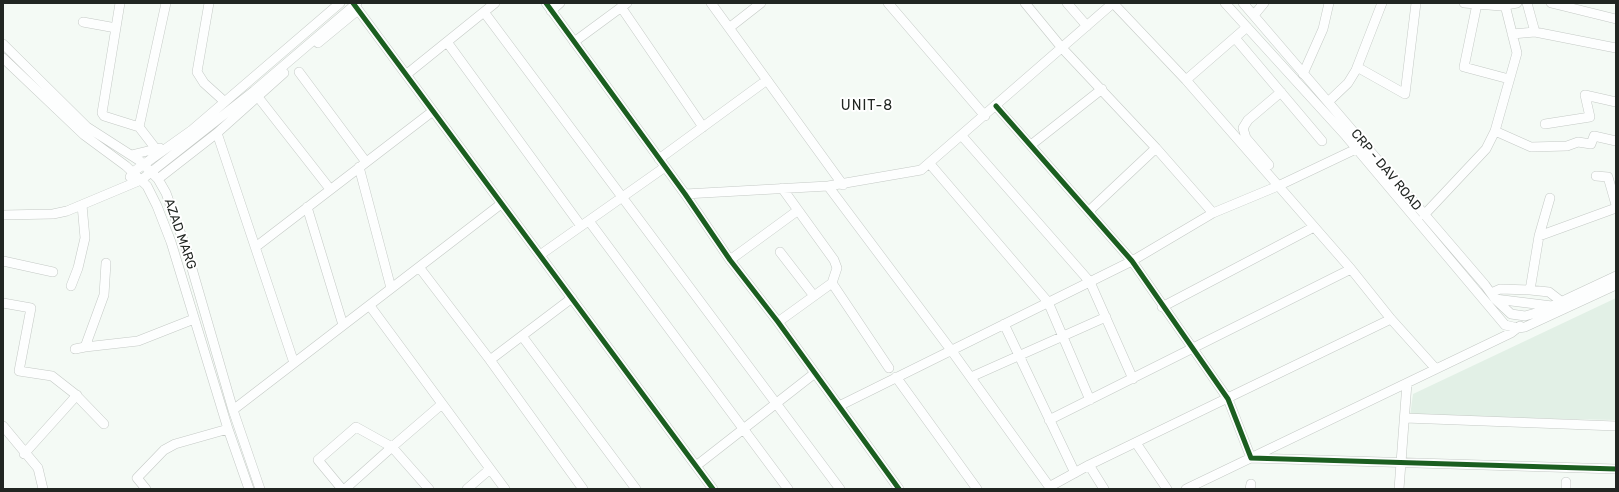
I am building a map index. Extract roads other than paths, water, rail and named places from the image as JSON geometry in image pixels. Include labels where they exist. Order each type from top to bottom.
[{"type":"street","points":[[120,3],[102,113],[104,116],[139,127],[156,149]]},
{"type":"street","points":[[139,127],[166,3]]},
{"type":"street","points":[[209,3],[197,72],[204,83],[225,102]]},
{"type":"street","points":[[126,185],[133,172],[174,144],[340,3]]},
{"type":"street","points":[[407,74],[495,3]]},
{"type":"street","points":[[560,3],[549,7],[685,194],[730,260],[778,322],[899,489]]},
{"type":"street","points":[[711,3],[842,185]]},
{"type":"street","points":[[729,28],[761,3]]},
{"type":"street","points":[[888,3],[985,116]]},
{"type":"street","points":[[1025,3],[1062,48],[1102,89],[1213,212]]},
{"type":"street","points":[[1067,3],[1087,26]]},
{"type":"street","points":[[685,194],[842,185],[921,170],[930,164],[1113,3],[1186,80],[1351,269],[1391,319],[1436,369]]},
{"type":"street","name":"CRP - DAV ROAD","points":[[1225,3],[1356,149],[1505,325],[1518,328]]},
{"type":"street","name":"CRP - DAV ROAD","points":[[1243,3],[1493,296],[1511,314],[1525,316]]},
{"type":"street","points":[[1254,15],[1264,3]]},
{"type":"street","points":[[1303,74],[1323,29],[1329,3]]},
{"type":"street","points":[[1328,102],[1348,83],[1357,67],[1382,3]]},
{"type":"street","points":[[1357,67],[1405,94],[1416,3]]},
{"type":"street","points":[[1464,3],[1503,5],[1517,3]]},
{"type":"street","points":[[1527,3],[1535,32]]},
{"type":"street","points":[[1551,3],[1616,19]]},
{"type":"street","points":[[1477,4],[1464,67],[1509,79]]},
{"type":"street","points":[[356,5],[711,488]]},
{"type":"street","points":[[3,215],[53,214],[82,205],[126,185],[155,175],[217,132],[356,5]]},
{"type":"street","points":[[155,175],[356,5]]},
{"type":"street","points":[[574,42],[624,5],[703,127]]},
{"type":"street","points":[[1424,215],[1486,149],[1495,131],[1517,53],[1503,5]]},
{"type":"street","points":[[484,12],[840,489]]},
{"type":"street","points":[[83,22],[116,28]]},
{"type":"street","points":[[1186,80],[1247,27]]},
{"type":"street","points":[[1512,34],[1535,32],[1616,48]]},
{"type":"street","points":[[1235,38],[1322,141]]},
{"type":"street","points":[[447,42],[743,428],[788,489]]},
{"type":"street","name":"AZAD MARG","points":[[3,44],[87,127],[144,164],[155,175],[166,193],[186,248],[233,410],[260,489]]},
{"type":"street","name":"AZAD MARG","points":[[3,58],[84,135],[133,172],[147,186],[160,213],[171,242],[247,488]]},
{"type":"street","points":[[299,72],[362,165],[391,288]]},
{"type":"street","points":[[540,255],[621,197],[703,127],[767,80]]},
{"type":"street","points":[[1031,146],[1102,89]]},
{"type":"street","points":[[1269,165],[1246,138],[1243,128],[1248,120],[1281,92]]},
{"type":"street","points":[[1545,124],[1590,117],[1585,95],[1616,102]]},
{"type":"street","points":[[258,96],[330,189]]},
{"type":"street","points":[[996,106],[1132,261],[1228,399],[1251,458]]},
{"type":"street","points":[[257,246],[433,111]]},
{"type":"street","points":[[1495,131],[1531,147],[1567,146],[1578,142],[1591,144],[1594,136],[1616,142]]},
{"type":"street","points":[[217,132],[257,246],[294,363]]},
{"type":"street","points":[[962,136],[1090,282],[1133,379]]},
{"type":"street","points":[[131,155],[174,144]]},
{"type":"street","points":[[1088,211],[1156,148]]},
{"type":"street","points":[[839,406],[1132,261],[1213,212],[1278,186],[1356,149]]},
{"type":"street","points":[[930,164],[1048,302],[1090,400]]},
{"type":"street","points":[[1539,236],[1616,207],[1608,177],[1596,176]]},
{"type":"street","points":[[828,186],[952,350],[1050,488],[1089,465],[1391,319]]},
{"type":"street","points":[[778,322],[832,283],[836,274],[837,265],[782,188]]},
{"type":"street","points":[[1530,290],[1539,236],[1550,198]]},
{"type":"street","points":[[233,410],[501,204]]},
{"type":"street","points":[[71,286],[78,268],[85,238],[82,205]]},
{"type":"street","points":[[307,207],[343,326]]},
{"type":"street","points":[[730,260],[797,211]]},
{"type":"street","points":[[1162,306],[1314,227]]},
{"type":"street","points":[[780,252],[814,296]]},
{"type":"street","points":[[3,260],[53,272]]},
{"type":"street","points":[[85,347],[104,295],[106,263]]},
{"type":"street","points":[[419,267],[490,360],[583,489]]},
{"type":"street","points":[[1049,420],[1351,269]]},
{"type":"street","points":[[1518,328],[1525,316],[1539,312],[1562,302],[1616,276]]},
{"type":"street","points":[[832,283],[889,368]]},
{"type":"street","points":[[1186,489],[1518,328],[1540,321],[1616,285]]},
{"type":"street","points":[[1493,296],[1500,289],[1530,290],[1549,292],[1562,302]]},
{"type":"street","points":[[1493,296],[1552,306]]},
{"type":"street","points":[[490,360],[572,298]]},
{"type":"street","points":[[3,303],[31,308],[19,371],[52,376],[77,395],[104,424]]},
{"type":"street","points":[[370,306],[505,489]]},
{"type":"street","points":[[971,377],[1106,317]]},
{"type":"street","points":[[75,348],[138,341],[194,319]]},
{"type":"street","points":[[1004,324],[1075,473]]},
{"type":"street","points":[[522,336],[636,489]]},
{"type":"street","points":[[696,466],[815,373]]},
{"type":"street","points":[[896,377],[977,489]]},
{"type":"street","points":[[1399,489],[1407,383]]},
{"type":"street","points":[[24,454],[77,395]]},
{"type":"street","points":[[429,489],[392,447],[356,427],[318,460],[344,489],[392,447],[442,404]]},
{"type":"street","points":[[1405,418],[1616,426]]},
{"type":"street","points":[[3,426],[24,454],[38,468],[43,489]]},
{"type":"street","points":[[146,489],[137,478],[164,450],[175,444],[228,429]]},
{"type":"street","points":[[1136,443],[1168,489]]},
{"type":"street","points":[[1251,458],[1616,469]]},
{"type":"street","points":[[1089,465],[1104,489]]},
{"type":"street","points":[[467,489],[490,469]]},
{"type":"district","name":"UNIT-8","points":[[867,106]]}]
